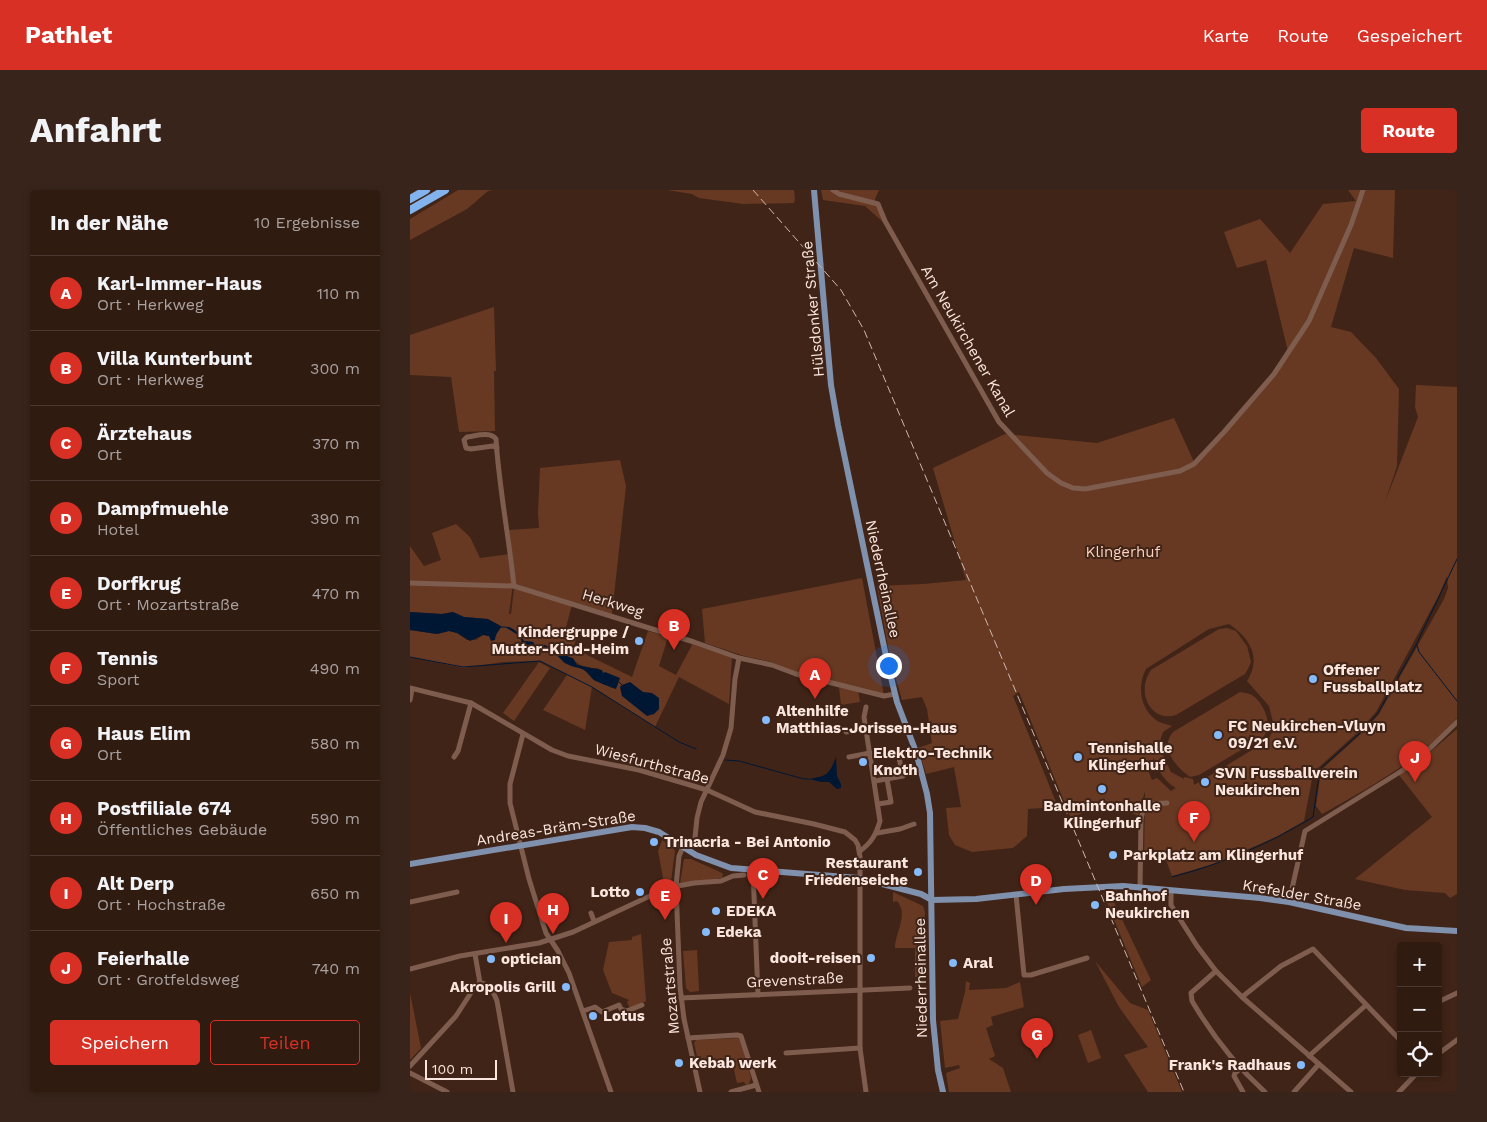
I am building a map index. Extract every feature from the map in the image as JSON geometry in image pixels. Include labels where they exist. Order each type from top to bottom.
[{"type":"highway","points":[[410,199],[426,190]]},
{"type":"highway","points":[[410,210],[445,190]]},
{"type":"main road","name":"Hülsdonker Straße","points":[[814,190],[822,264],[831,385],[838,425]]},
{"type":"main road","name":"Niederrheinallee","points":[[838,425],[895,694],[916,752],[930,813],[933,1020],[942,1092]]},
{"type":"main road","name":"Andreas-Bräm-Straße","points":[[410,864],[632,827],[660,832],[696,855],[731,868],[859,878],[921,894],[932,900]]},
{"type":"main road","name":"Krefelder Straße","points":[[932,900],[976,899],[1075,888],[1123,886],[1260,898],[1289,902],[1406,928],[1457,931]]},
{"type":"street","name":"Am Neukirchener Kanal","points":[[833,190],[839,194],[878,204],[894,238],[999,422],[1047,473],[1061,483],[1073,488],[1086,489],[1180,470],[1194,464],[1208,450],[1274,374],[1309,321],[1351,225],[1363,190]]},
{"type":"street","points":[[497,448],[493,446],[466,448],[464,440],[467,437],[493,435],[496,439],[497,448],[498,470],[510,540],[514,586]]},
{"type":"street","name":"Herkweg","points":[[410,583],[514,586],[740,658],[772,664],[796,674],[884,696],[895,694]]},
{"type":"street","points":[[695,838],[697,818],[707,790],[722,758],[731,728],[735,679],[740,658]]},
{"type":"street","points":[[410,700],[411,688]]},
{"type":"street","name":"Wiesfurthstraße","points":[[411,688],[471,704],[552,750],[568,756],[639,770],[707,790],[754,812],[845,832],[855,840],[860,851]]},
{"type":"street","points":[[454,756],[458,751],[471,704]]},
{"type":"street","points":[[866,707],[864,717],[880,822],[869,845],[860,851],[860,1048],[866,1092]]},
{"type":"street","points":[[1289,902],[1305,830],[1400,772],[1422,756],[1457,722]]},
{"type":"street","points":[[846,732],[866,729]]},
{"type":"street","points":[[523,734],[509,787],[510,803],[546,933],[569,973],[611,1092]]},
{"type":"street","points":[[849,757],[870,753]]},
{"type":"street","points":[[874,781],[903,776],[898,753]]},
{"type":"street","points":[[878,804],[891,802],[887,779]]},
{"type":"street","points":[[1140,888],[1141,819],[1144,806],[1167,803]]},
{"type":"street","points":[[876,833],[900,829],[914,824]]},
{"type":"street","name":"Mozartstraße","points":[[683,847],[679,856],[676,886],[681,998],[700,1092]]},
{"type":"street","points":[[753,871],[758,995]]},
{"type":"street","points":[[410,969],[475,954],[551,940],[667,888],[721,881],[733,876],[744,875]]},
{"type":"street","points":[[1171,891],[1171,905],[1196,946],[1216,971],[1242,997],[1350,1092]]},
{"type":"street","points":[[410,902],[457,892]]},
{"type":"street","points":[[1016,894],[1024,975],[1031,975],[1087,958]]},
{"type":"street","points":[[591,913],[594,921]]},
{"type":"street","points":[[1242,997],[1282,966],[1313,949],[1397,1037]]},
{"type":"street","points":[[475,954],[480,982]]},
{"type":"street","points":[[1216,971],[1191,993],[1191,997],[1221,1045],[1265,1092]]},
{"type":"street","points":[[410,1066],[456,1016],[476,985],[480,982]]},
{"type":"street","points":[[480,982],[483,982],[494,992],[497,1001],[513,1092]]},
{"type":"street","name":"Grevenstraße","points":[[681,998],[910,988]]},
{"type":"street","points":[[1442,1000],[1457,993]]},
{"type":"street","points":[[583,1011],[595,1007],[602,1012],[619,1005],[621,1009],[627,1011],[642,1005]]},
{"type":"street","points":[[1309,1056],[1366,1005]]},
{"type":"street","points":[[688,1038],[741,1036],[758,1092]]},
{"type":"street","points":[[1442,1051],[1457,1040]]},
{"type":"street","points":[[786,1053],[860,1048]]},
{"type":"street","points":[[1294,1092],[1319,1064]]},
{"type":"street","points":[[1241,1068],[1234,1076],[1243,1092]]},
{"type":"street","points":[[410,1073],[447,1092]]},
{"type":"street","points":[[1399,1092],[1413,1077]]},
{"type":"street","points":[[731,1092],[756,1085]]},
{"type":"green space","points":[[458,190],[493,190],[488,191],[467,209],[410,240],[410,219]]},
{"type":"green space","points":[[667,190],[794,190],[795,199],[794,203],[743,204],[699,198],[692,194]]},
{"type":"green space","points":[[821,190],[879,190],[875,199],[883,222],[865,206],[823,200]]},
{"type":"green space","name":"Klingerhuf","points":[[1348,190],[1395,190],[1393,258],[1354,248],[1331,327],[1351,332],[1376,358],[1399,389],[1397,466],[1385,502],[1418,417],[1415,407],[1416,385],[1457,387],[1457,718],[1426,748],[1376,783],[1322,814],[1316,806],[1321,770],[1362,733],[1379,714],[1444,599],[1448,588],[1447,576],[1439,595],[1376,712],[1358,732],[1318,768],[1314,769],[1304,821],[1278,836],[1214,864],[1172,876],[1166,860],[1144,859],[1145,791],[1138,816],[1130,812],[1087,811],[1071,818],[1019,692],[1013,696],[1058,807],[1028,809],[1027,836],[1013,848],[972,852],[955,845],[949,835],[946,808],[961,807],[954,767],[926,774],[918,748],[932,743],[927,709],[922,697],[902,700],[890,658],[877,586],[966,580],[933,468],[1005,434],[1097,443],[1174,418],[1194,462],[1289,356],[1266,260],[1237,268],[1224,232],[1260,219],[1290,253],[1323,204],[1356,201]],"holes":[[[1229,624],[1243,636],[1252,649],[1253,664],[1247,681],[1269,706],[1273,731],[1267,741],[1194,785],[1193,779],[1184,777],[1184,779],[1171,772],[1163,755],[1160,741],[1163,732],[1172,726],[1156,720],[1146,709],[1141,689],[1143,676],[1146,669],[1209,629]],[[1154,758],[1162,776],[1176,788],[1171,791],[1157,778],[1152,780],[1145,763],[1152,762]]]},
{"type":"green space","points":[[494,307],[495,431],[459,432],[451,377],[410,375],[410,335]]},
{"type":"green space","points":[[620,460],[626,486],[612,614],[516,584],[509,530],[539,528],[540,468]]},
{"type":"green space","points":[[456,524],[470,537],[480,558],[510,554],[513,584],[509,614],[511,614],[514,588],[572,605],[565,631],[577,636],[573,648],[632,677],[648,631],[668,637],[659,666],[676,675],[693,643],[732,657],[729,704],[679,677],[655,727],[592,687],[585,730],[543,710],[567,675],[574,678],[540,661],[503,662],[463,668],[410,657],[410,630],[437,634],[449,631],[457,633],[467,640],[476,640],[483,635],[489,636],[496,633],[498,629],[488,619],[464,617],[453,612],[442,614],[410,612],[410,546],[424,566],[441,560],[432,533]],"holes":[[[508,627],[520,635],[524,641],[533,642],[538,648],[529,647],[523,649],[518,645],[522,641]],[[545,645],[563,653],[582,666],[598,668],[603,673],[612,675],[611,688],[594,680],[583,669],[564,663],[548,649],[538,648]]]},
{"type":"green space","points":[[862,578],[884,695],[797,673],[772,662],[744,656],[705,643],[702,609]]},
{"type":"green space","points":[[1227,628],[1236,631],[1247,646],[1251,662],[1245,674],[1176,715],[1167,716],[1152,710],[1145,695],[1147,678],[1151,670],[1219,629]]},
{"type":"green space","points":[[539,662],[550,668],[514,721],[503,713]]},
{"type":"green space","points":[[839,687],[858,691],[860,702],[841,705]]},
{"type":"green space","name":"FC Neukirchen-Vluyn 09/21 e.V.","points":[[1240,692],[1252,695],[1264,709],[1268,721],[1266,732],[1263,737],[1199,775],[1190,777],[1179,768],[1171,757],[1168,744],[1169,738],[1173,732]]},
{"type":"green space","points":[[1457,729],[1457,894],[1450,898],[1445,893],[1405,890],[1355,879],[1432,817],[1399,775],[1421,760]]},
{"type":"green space","points":[[662,840],[672,846],[675,851],[671,881],[664,883],[658,851]]},
{"type":"green space","points":[[684,859],[691,859],[720,872],[723,874],[722,878],[680,884]]},
{"type":"green space","points":[[893,892],[923,906],[925,912],[922,962],[925,977],[915,977],[915,948],[895,948],[902,912],[897,901],[893,902]]},
{"type":"green space","points":[[1109,892],[1151,980],[1142,987],[1103,893]]},
{"type":"green space","points":[[641,934],[646,1001],[630,1009],[627,1002],[629,1000],[612,993],[603,970],[609,942],[632,940],[632,937]]},
{"type":"green space","points":[[697,950],[699,991],[690,992],[686,988],[683,951]]},
{"type":"green space","points":[[1095,961],[1130,1003],[1148,1010],[1182,1092],[1148,1092],[1124,1055],[1148,1047],[1119,1007]]},
{"type":"green space","points":[[966,981],[970,983],[969,990],[1006,988],[1020,982],[1024,1007],[991,1017],[993,1025],[986,1028],[995,1056],[989,1059],[1003,1068],[1011,1092],[949,1092],[946,1073],[960,1068],[959,1065],[945,1068],[940,1021],[958,1019]]},
{"type":"green space","points":[[410,993],[421,1048],[410,1060]]},
{"type":"green space","points":[[1091,1030],[1101,1058],[1088,1063],[1078,1035]]},
{"type":"green space","points":[[738,1038],[742,1041],[751,1078],[749,1084],[746,1085],[744,1082],[737,1083],[732,1061],[700,1069],[694,1043],[696,1040]]},
{"type":"water","points":[[410,612],[442,614],[453,612],[464,617],[488,619],[501,627],[495,640],[491,641],[489,636],[483,635],[470,641],[457,633],[449,631],[437,634],[410,630]]},
{"type":"water","points":[[505,627],[513,629],[524,641],[533,642],[538,648],[545,645],[573,658],[577,665],[602,670],[603,673],[605,672],[620,678],[616,689],[594,680],[584,670],[567,664],[548,649],[542,649],[537,652],[529,647],[523,649],[524,653],[516,655],[515,650],[522,641],[518,635]]},
{"type":"water","points":[[630,682],[643,692],[652,693],[659,698],[659,709],[654,714],[647,716],[622,696],[620,687]]},
{"type":"water","points":[[836,757],[837,776],[841,788],[837,789],[829,782],[809,779],[827,774]]},
{"type":"waterway","points":[[1172,877],[1209,866],[1245,852],[1313,817],[1320,769],[1360,733],[1378,713],[1416,645],[1457,559]]},
{"type":"waterway","points":[[1417,645],[1419,652],[1457,701]]},
{"type":"waterway","points":[[410,657],[463,667],[540,661],[592,687],[679,742],[696,749]]},
{"type":"waterway","points":[[619,682],[622,685]]},
{"type":"waterway","points":[[725,760],[739,761],[809,779]]},
{"type":"railway","points":[[753,190],[841,290],[864,330],[1184,1092]]},
{"type":"place","name":"Kindergruppe / Mutter-Kind-Heim","points":[[639,641]]},
{"type":"place","name":"Villa Kunterbunt","points":[[674,650]]},
{"type":"place","name":"Offener Fussballplatz","points":[[1313,679]]},
{"type":"place","name":"Karl-Immer-Haus","points":[[815,699]]},
{"type":"place","name":"Altenhilfe Matthias-Jorissen-Haus","points":[[766,720]]},
{"type":"place","name":"FC Neukirchen-Vluyn 09/21 e.V.","points":[[1218,735]]},
{"type":"place","name":"Tennishalle Klingerhuf","points":[[1078,757]]},
{"type":"place","name":"Elektro-Technik Knoth","points":[[863,762]]},
{"type":"place","name":"SVN Fussballverein Neukirchen","points":[[1205,782]]},
{"type":"place","name":"Feierhalle","points":[[1415,782]]},
{"type":"place","name":"Badmintonhalle Klingerhuf","points":[[1102,789]]},
{"type":"place","name":"Trinacria - Bei Antonio","points":[[654,842]]},
{"type":"place","name":"Tennis","points":[[1194,842]]},
{"type":"place","name":"Parkplatz am Klingerhuf","points":[[1113,855]]},
{"type":"place","name":"Restaurant Friedenseiche","points":[[918,872]]},
{"type":"place","name":"Lotto","points":[[640,892]]},
{"type":"place","name":"Ärztehaus","points":[[763,899]]},
{"type":"place","name":"Dampfmuehle","points":[[1036,905]]},
{"type":"place","name":"Bahnhof Neukirchen","points":[[1095,905]]},
{"type":"place","name":"EDEKA","points":[[716,911]]},
{"type":"place","name":"Dorfkrug","points":[[665,920]]},
{"type":"place","name":"Edeka","points":[[706,932]]},
{"type":"place","name":"Postfiliale 674","points":[[553,934]]},
{"type":"place","name":"Alt Derp","points":[[506,943]]},
{"type":"place","name":"dooit-reisen","points":[[871,958]]},
{"type":"place","name":"optician","points":[[491,959]]},
{"type":"place","name":"Aral","points":[[953,963]]},
{"type":"place","name":"Akropolis Grill","points":[[566,987]]},
{"type":"place","name":"Lotus","points":[[593,1016]]},
{"type":"place","name":"Haus Elim","points":[[1037,1059]]},
{"type":"place","name":"Kebab werk","points":[[679,1063]]},
{"type":"place","name":"Frank's Radhaus","points":[[1301,1065]]}]
